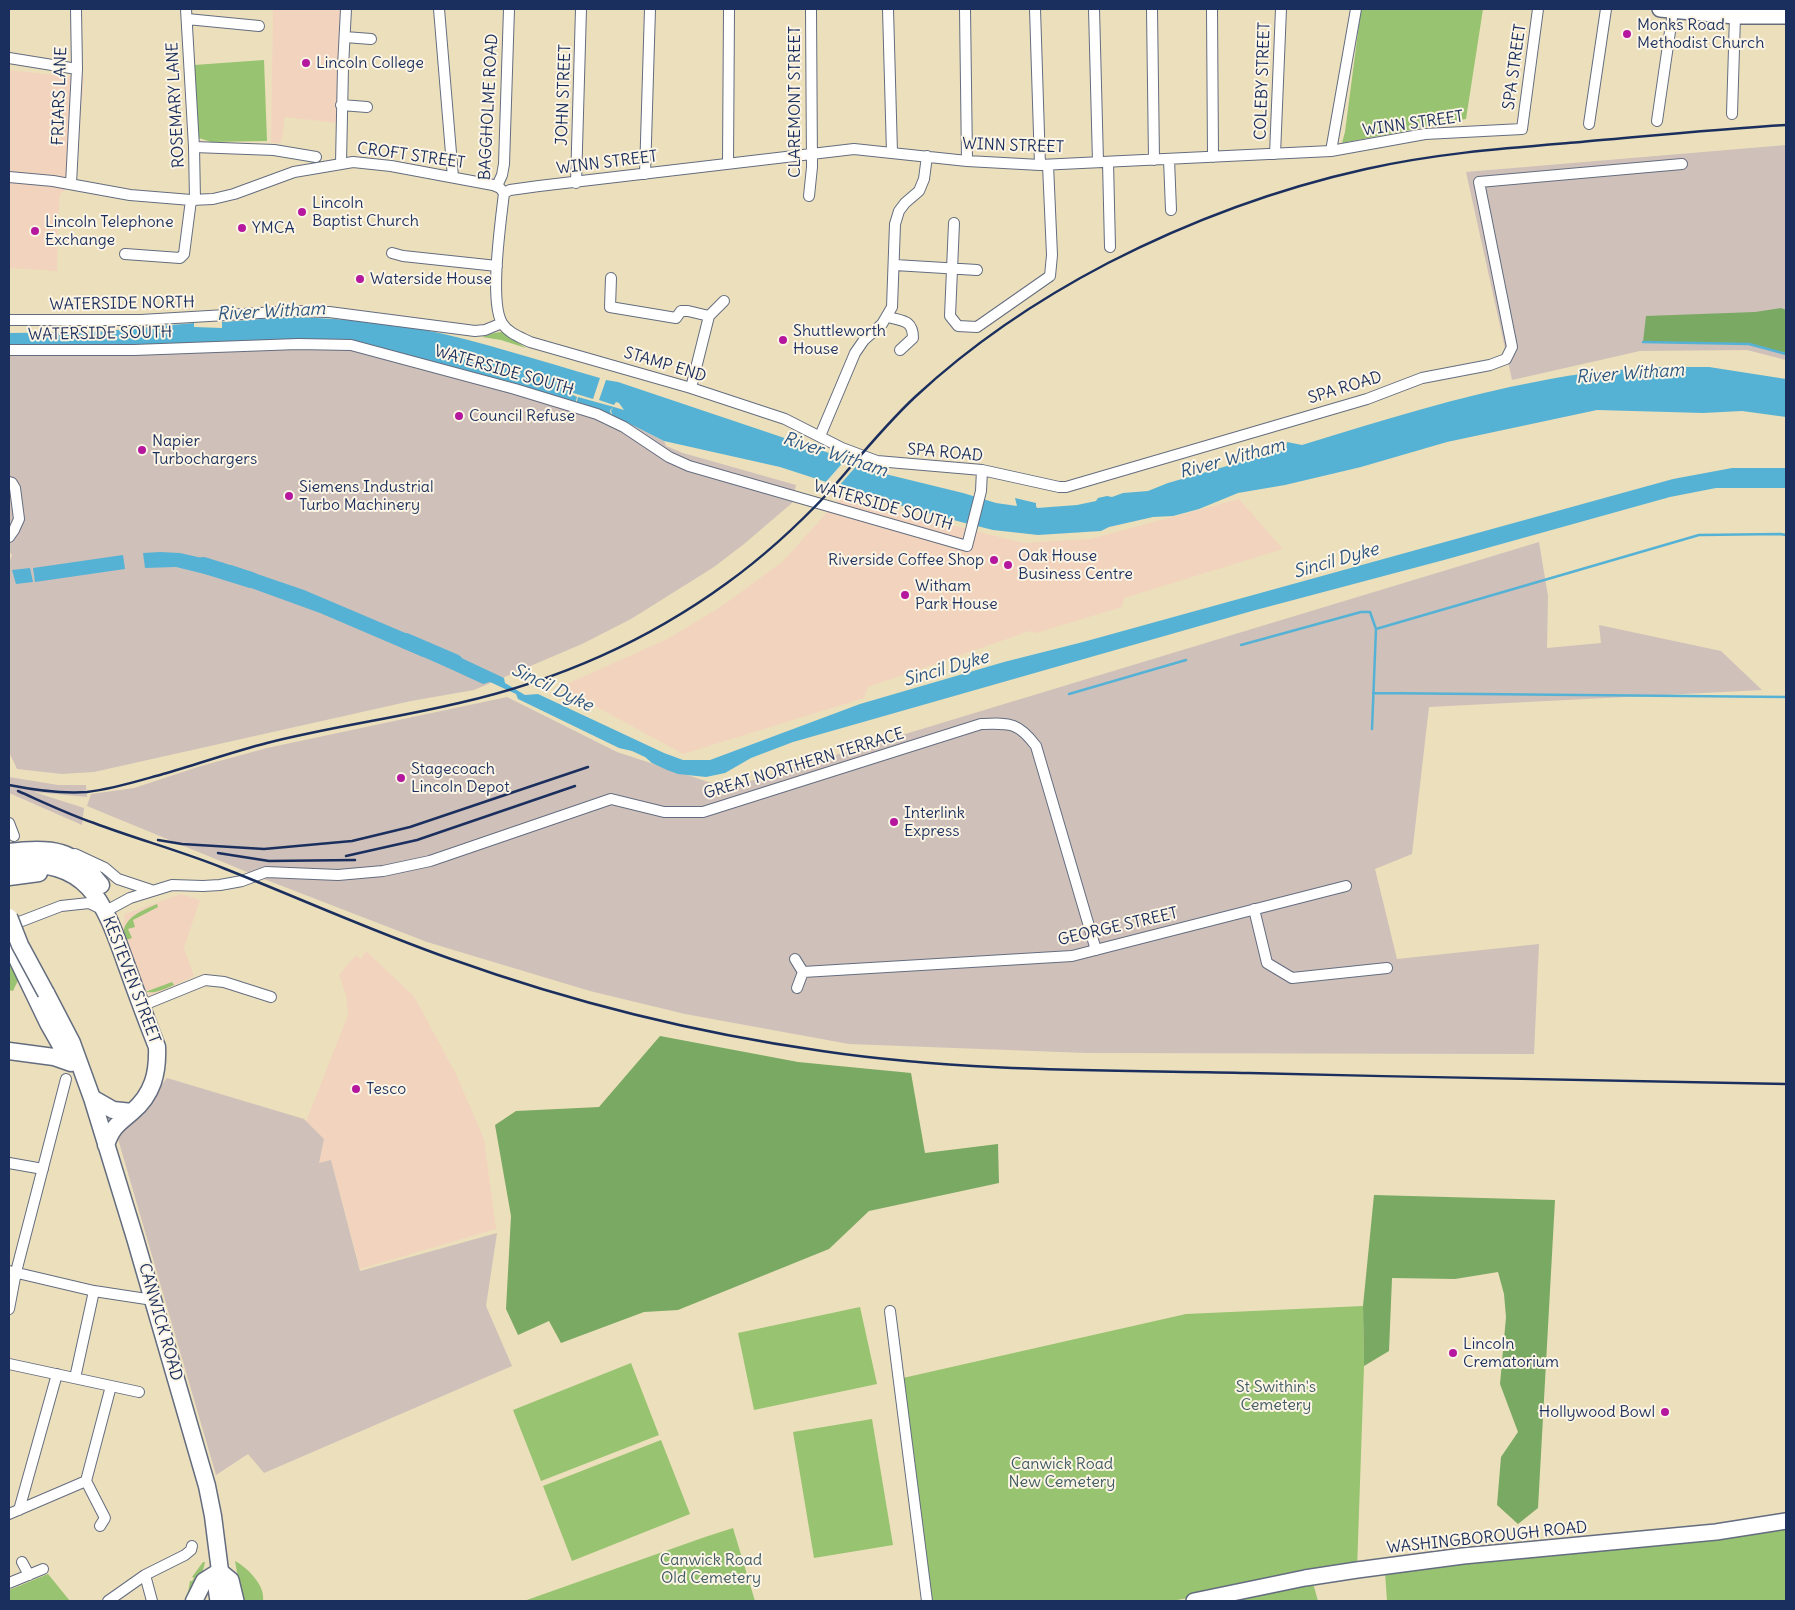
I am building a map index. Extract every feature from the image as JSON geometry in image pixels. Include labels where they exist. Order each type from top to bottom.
[{"type":"main road","points":[[1666,10],[1735,16],[1786,16]]},
{"type":"main road","points":[[9,852],[26,850],[62,853],[81,865],[99,883],[108,897],[106,910]]},
{"type":"main road","points":[[9,865],[44,865],[58,868],[78,878],[89,887],[106,910]]},
{"type":"main road","points":[[9,878],[37,872],[78,878]]},
{"type":"main road","name":"KESTEVEN STREET","points":[[106,910],[157,1047],[158,1062],[153,1086],[147,1096],[132,1112],[117,1123],[106,1145]]},
{"type":"main road","points":[[9,917],[41,995]]},
{"type":"main road","points":[[9,942],[41,995]]},
{"type":"main road","name":"CANWICK ROAD","points":[[41,995],[48,1023],[71,1063],[83,1076]]},
{"type":"main road","name":"CANWICK ROAD","points":[[41,995],[75,1050],[92,1098],[153,1300],[207,1486],[220,1571],[215,1581],[218,1601]]},
{"type":"main road","points":[[32,1054],[45,1043],[49,1030],[48,1023]]},
{"type":"main road","points":[[9,1051],[54,1057],[71,1063]]},
{"type":"main road","points":[[92,1098],[113,1110],[132,1112]]},
{"type":"main road","name":"WASHINGBOROUGH ROAD","points":[[1194,1601],[1305,1578],[1357,1570],[1463,1556],[1716,1532],[1786,1521]]},
{"type":"main road","points":[[194,1601],[204,1581],[220,1571],[226,1601]]},
{"type":"main road","name":"CANWICK ROAD","points":[[220,1571],[232,1580],[236,1601]]},
{"type":"street","name":"FRIARS LANE","points":[[71,184],[77,69],[76,9]]},
{"type":"street","points":[[341,163],[341,105],[346,9]]},
{"type":"street","points":[[439,9],[453,177]]},
{"type":"street","name":"BAGGHOLME ROAD","points":[[502,323],[496,304],[500,190],[504,164],[508,9]]},
{"type":"street","name":"JOHN STREET","points":[[576,183],[581,9]]},
{"type":"street","points":[[645,174],[650,9]]},
{"type":"street","points":[[728,163],[729,9]]},
{"type":"street","name":"CLAREMONT STREET","points":[[809,196],[812,154],[811,9]]},
{"type":"street","points":[[888,9],[892,152]]},
{"type":"street","points":[[965,9],[967,161]]},
{"type":"street","points":[[954,223],[950,316],[958,326],[977,327],[1050,276],[1052,255],[1044,165],[1035,9]]},
{"type":"street","points":[[1094,9],[1110,246]]},
{"type":"street","points":[[1152,9],[1154,160]]},
{"type":"street","points":[[1212,9],[1213,158]]},
{"type":"street","name":"COLEBY STREET","points":[[1275,154],[1281,9]]},
{"type":"street","points":[[1331,151],[1356,9]]},
{"type":"street","name":"SPA STREET","points":[[1522,129],[1538,9]]},
{"type":"street","points":[[1589,124],[1606,9]]},
{"type":"street","points":[[1657,121],[1666,10]]},
{"type":"street","points":[[187,14],[259,26]]},
{"type":"street","name":"ROSEMARY LANE","points":[[125,254],[180,258],[184,254],[193,200],[194,147],[187,14]]},
{"type":"street","points":[[1732,114],[1735,16]]},
{"type":"street","points":[[345,37],[371,39]]},
{"type":"street","points":[[9,58],[77,69]]},
{"type":"street","points":[[341,105],[367,107]]},
{"type":"street","name":"WINN STREET","points":[[500,190],[576,183],[854,149],[967,161],[1044,165],[1331,151],[1425,134],[1522,129]]},
{"type":"street","name":"CROFT STREET","points":[[194,147],[274,150],[318,162],[364,163],[453,177],[500,190]]},
{"type":"street","points":[[820,436],[855,353],[864,340],[888,317],[892,307],[895,224],[899,212],[905,203],[918,191],[924,180],[927,156]]},
{"type":"street","points":[[1169,159],[1171,210]]},
{"type":"street","points":[[9,177],[53,181],[130,195],[193,200],[234,194],[318,162]]},
{"type":"street","name":"SPA ROAD","points":[[820,436],[850,452],[886,463],[982,470],[1066,487],[1367,399],[1422,378],[1490,365],[1506,359],[1512,347],[1479,182],[1682,164]]},
{"type":"street","points":[[392,253],[403,256],[497,266]]},
{"type":"street","points":[[895,265],[977,270]]},
{"type":"street","points":[[611,278],[610,307],[676,318],[681,311],[709,316]]},
{"type":"street","points":[[691,388],[709,316],[724,301]]},
{"type":"street","name":"WATERSIDE NORTH","points":[[9,320],[141,320],[294,311],[338,313],[475,330],[485,330],[502,323]]},
{"type":"street","points":[[888,317],[908,324],[913,329],[913,338],[900,350]]},
{"type":"street","name":"STAMP END","points":[[502,323],[515,335],[530,342],[691,388],[785,419],[820,436]]},
{"type":"street","name":"WATERSIDE SOUTH","points":[[9,350],[134,350],[298,344],[351,345],[515,389],[597,414],[624,427],[669,457],[689,466],[968,546],[981,491],[982,470]]},
{"type":"street","points":[[9,482],[15,488],[19,519],[9,537]]},
{"type":"street","name":"GREAT NORTHERN TERRACE","points":[[106,910],[130,898],[172,884],[203,886],[220,884],[242,881],[266,872],[338,875],[383,871],[430,860],[611,799],[664,812],[703,812],[981,724],[1006,723],[1025,732],[1036,746],[1096,950]]},
{"type":"street","points":[[9,822],[14,836]]},
{"type":"street","points":[[62,853],[74,854],[91,860],[105,868],[118,879],[151,890]]},
{"type":"street","name":"GEORGE STREET","points":[[803,972],[1072,956],[1346,886]]},
{"type":"street","name":"KESTEVEN STREET","points":[[9,926],[61,906],[89,903],[106,910]]},
{"type":"street","points":[[1254,909],[1267,964],[1292,978],[1387,968]]},
{"type":"street","points":[[795,959],[803,972],[797,988]]},
{"type":"street","points":[[141,1006],[205,980],[216,980],[271,997]]},
{"type":"street","points":[[9,1309],[13,1272],[64,1084],[74,1092]]},
{"type":"street","points":[[9,1163],[42,1169]]},
{"type":"street","points":[[13,1272],[94,1291],[153,1300]]},
{"type":"street","points":[[75,1378],[94,1291]]},
{"type":"street","points":[[890,1311],[926,1601]]},
{"type":"street","points":[[9,1364],[139,1392]]},
{"type":"street","points":[[19,1510],[57,1374]]},
{"type":"street","points":[[111,1386],[86,1481],[102,1522],[117,1519]]},
{"type":"street","points":[[9,1514],[86,1481]]},
{"type":"street","points":[[108,1601],[145,1575],[186,1556],[192,1546]]},
{"type":"street","points":[[22,1562],[29,1575]]},
{"type":"street","points":[[9,1583],[42,1569]]},
{"type":"street","points":[[145,1575],[152,1601]]},
{"type":"shaded area","name":"Lincoln College","points":[[273,9],[342,9],[338,123],[285,117],[281,143],[271,143]]},
{"type":"shaded area","points":[[9,70],[84,78],[75,182],[60,194],[57,271],[9,268]]},
{"type":"shaded area","points":[[1786,145],[1786,360],[1747,350],[1640,351],[1512,380],[1466,172]]},
{"type":"shaded area","points":[[341,340],[393,351],[616,416],[664,441],[666,446],[683,453],[796,485],[792,503],[714,567],[631,619],[582,644],[474,690],[411,701],[94,772],[62,774],[17,769],[9,752],[9,563],[12,555],[9,551],[9,346],[115,346]]},
{"type":"shaded area","points":[[841,497],[1023,543],[1090,539],[1239,499],[1283,549],[1124,598],[1122,607],[1036,633],[1030,631],[868,687],[864,698],[683,754],[560,687],[667,639],[722,606],[782,562]]},
{"type":"shaded area","points":[[1539,542],[1548,596],[1547,648],[1601,643],[1599,625],[1721,651],[1762,690],[1429,707],[1412,854],[1375,869],[1397,959],[1539,944],[1534,1054],[1087,1053],[849,1044],[685,1014],[590,991],[427,942],[264,879],[87,806],[91,794],[134,788],[201,766],[267,748],[507,697],[617,752],[727,788]]},
{"type":"shaded area","points":[[9,777],[58,785],[86,785],[87,797],[34,792],[84,808],[82,825],[9,793]]},
{"type":"shaded area","points":[[181,894],[200,900],[184,948],[194,976],[153,996],[143,993],[122,933],[125,914]]},
{"type":"shaded area","points":[[366,951],[414,996],[456,1074],[484,1139],[496,1229],[360,1269],[331,1160],[318,1164],[303,1129],[348,1015],[346,995],[339,975],[356,955],[361,959]]},
{"type":"shaded area","points":[[167,1078],[304,1119],[324,1139],[319,1163],[331,1160],[360,1271],[497,1233],[486,1306],[512,1366],[264,1473],[248,1454],[216,1475],[118,1139]]},
{"type":"green space","points":[[1361,9],[1483,9],[1466,119],[1342,143]]},
{"type":"green space","points":[[264,60],[267,141],[211,142],[199,138],[197,133],[194,65]]},
{"type":"green space","points":[[1781,308],[1786,310],[1786,354],[1749,344],[1643,342],[1646,316],[1755,312]]},
{"type":"green space","points":[[501,332],[526,348],[501,340],[482,337]]},
{"type":"green space","points":[[157,904],[158,907],[133,920],[135,927],[128,929],[132,938],[126,940],[145,991],[123,934],[124,928],[131,918]]},
{"type":"green space","points":[[9,947],[21,974],[13,991],[9,990]]},
{"type":"green space","points":[[172,982],[174,985],[155,992],[146,992]]},
{"type":"green space","points":[[660,1036],[798,1062],[911,1073],[925,1153],[998,1144],[999,1183],[869,1211],[829,1249],[678,1310],[644,1312],[561,1343],[549,1321],[518,1335],[506,1309],[511,1216],[495,1125],[516,1111],[599,1107]]},
{"type":"green space","points":[[1374,1195],[1555,1200],[1538,1508],[1518,1524],[1497,1505],[1501,1457],[1518,1432],[1500,1384],[1506,1317],[1504,1294],[1498,1272],[1455,1279],[1392,1278],[1389,1351],[1364,1366],[1363,1306]]},
{"type":"green space","name":"Canwick Road New Cemetery","points":[[1363,1306],[1364,1366],[1357,1570],[1171,1601],[922,1601],[894,1380],[1186,1314]]},
{"type":"green space","points":[[860,1307],[877,1384],[754,1410],[738,1333]]},
{"type":"green space","points":[[631,1363],[659,1435],[541,1481],[513,1410]]},
{"type":"green space","points":[[872,1419],[893,1545],[814,1558],[793,1432]]},
{"type":"green space","points":[[661,1440],[690,1514],[572,1561],[543,1486]]},
{"type":"green space","name":"Canwick Road Old Cemetery","points":[[733,1528],[755,1601],[524,1601],[705,1537]]},
{"type":"green space","points":[[1786,1528],[1786,1601],[1387,1601],[1385,1572]]},
{"type":"green space","points":[[235,1561],[250,1572],[259,1583],[262,1589],[263,1601],[242,1601]]},
{"type":"green space","points":[[203,1562],[205,1562],[200,1577],[187,1599],[190,1581],[192,1581],[194,1578],[192,1577]]},
{"type":"green space","points":[[48,1574],[70,1601],[9,1601],[9,1590]]},
{"type":"green space","points":[[1313,1583],[1318,1601],[1219,1601]]},
{"type":"water","points":[[288,317],[354,320],[420,329],[488,345],[600,378],[593,399],[570,392],[577,397],[575,404],[393,351],[341,340],[115,346],[9,346],[9,333],[94,332],[194,323],[194,327],[222,328],[222,322]]},
{"type":"water","name":"River Witham","points":[[1656,367],[1709,367],[1786,379],[1786,417],[1742,411],[1703,413],[1597,410],[1447,442],[1361,467],[1285,485],[1238,493],[1199,509],[1173,516],[1153,517],[1109,527],[1101,531],[1038,535],[993,530],[961,522],[891,503],[780,467],[664,441],[612,415],[611,410],[614,407],[624,410],[619,403],[616,402],[614,405],[599,400],[606,380],[618,382],[844,458],[873,471],[996,503],[1017,506],[1015,498],[1036,503],[1037,508],[1077,505],[1096,501],[1098,498],[1107,496],[1112,497],[1123,493],[1148,491],[1168,483],[1286,449],[1287,442],[1302,445],[1420,410],[1510,387],[1583,374]]},
{"type":"water","points":[[578,397],[614,407],[610,410],[611,415],[576,404]]},
{"type":"water","points":[[1732,468],[1786,468],[1786,488],[1716,488],[1670,497],[1252,611],[793,742],[751,758],[725,773],[706,777],[678,774],[667,770],[652,763],[645,757],[619,748],[518,699],[516,694],[490,682],[483,684],[431,660],[438,647],[504,678],[505,683],[525,695],[538,694],[664,753],[683,760],[710,760],[860,704],[1004,662],[1083,642],[1673,479]]},
{"type":"water","points":[[143,553],[180,553],[224,563],[221,578],[176,567],[145,568]]},
{"type":"water","points":[[123,555],[125,569],[35,582],[33,568]]},
{"type":"water","points":[[231,565],[304,590],[429,643],[423,657],[320,613],[229,580]]},
{"type":"water","points":[[30,568],[33,582],[16,584],[12,570]]},
{"type":"pier","points":[[847,458],[860,462],[837,488],[824,484]]},
{"type":"waterway","points":[[1643,342],[1749,344],[1786,354]]},
{"type":"waterway","points":[[1376,629],[1699,535],[1786,535]]},
{"type":"waterway","name":"Sincil Dyke","points":[[203,565],[251,580]]},
{"type":"waterway","points":[[1241,645],[1361,612],[1370,612],[1376,629],[1372,729]]},
{"type":"waterway","name":"Sincil Dyke","points":[[406,641],[455,662]]},
{"type":"waterway","points":[[1069,694],[1186,660]]},
{"type":"waterway","points":[[1373,693],[1786,697]]},
{"type":"railway","points":[[9,785],[67,792],[97,791],[116,787],[267,743],[495,694],[565,671],[599,657],[665,624],[727,583],[754,562],[793,528],[829,492],[882,431],[915,397],[960,359],[1007,324],[1032,307],[1108,263],[1170,233],[1266,196],[1366,169],[1446,155],[1786,125]]},
{"type":"railway","points":[[158,840],[182,844],[264,849],[352,841],[410,827],[588,767]]},
{"type":"railway","points":[[346,856],[417,840],[575,786]]},
{"type":"railway","points":[[18,791],[84,819],[207,862],[394,938],[496,975],[634,1014],[775,1044],[875,1058],[1035,1069],[1786,1084]]},
{"type":"railway","points":[[218,853],[269,861],[355,860]]},
{"type":"place","name":"Monks Road Methodist Church","points":[[1627,34]]},
{"type":"place","name":"Lincoln College","points":[[306,63]]},
{"type":"place","name":"Lincoln Baptist Church","points":[[302,212]]},
{"type":"place","name":"YMCA","points":[[242,228]]},
{"type":"place","name":"Lincoln Telephone Exchange","points":[[35,231]]},
{"type":"place","name":"Waterside House","points":[[360,279]]},
{"type":"place","name":"Shuttleworth House","points":[[783,340]]},
{"type":"place","name":"Council Refuse","points":[[459,416]]},
{"type":"place","name":"Napier Turbochargers","points":[[142,450]]},
{"type":"place","name":"Siemens Industrial Turbo Machinery","points":[[289,496]]},
{"type":"place","name":"Riverside Coffee Shop","points":[[994,560]]},
{"type":"place","name":"Oak House Business Centre","points":[[1008,565]]},
{"type":"place","name":"Witham Park House","points":[[905,595]]},
{"type":"place","name":"Stagecoach Lincoln Depot","points":[[401,778]]},
{"type":"place","name":"Interlink Express","points":[[894,822]]},
{"type":"place","name":"Tesco","points":[[356,1089]]},
{"type":"place","name":"Lincoln Crematorium","points":[[1453,1353]]},
{"type":"place","name":"Hollywood Bowl","points":[[1665,1412]]},
{"type":"park label","name":"St Swithin's Cemetery","points":[[1276,1396]]}]
